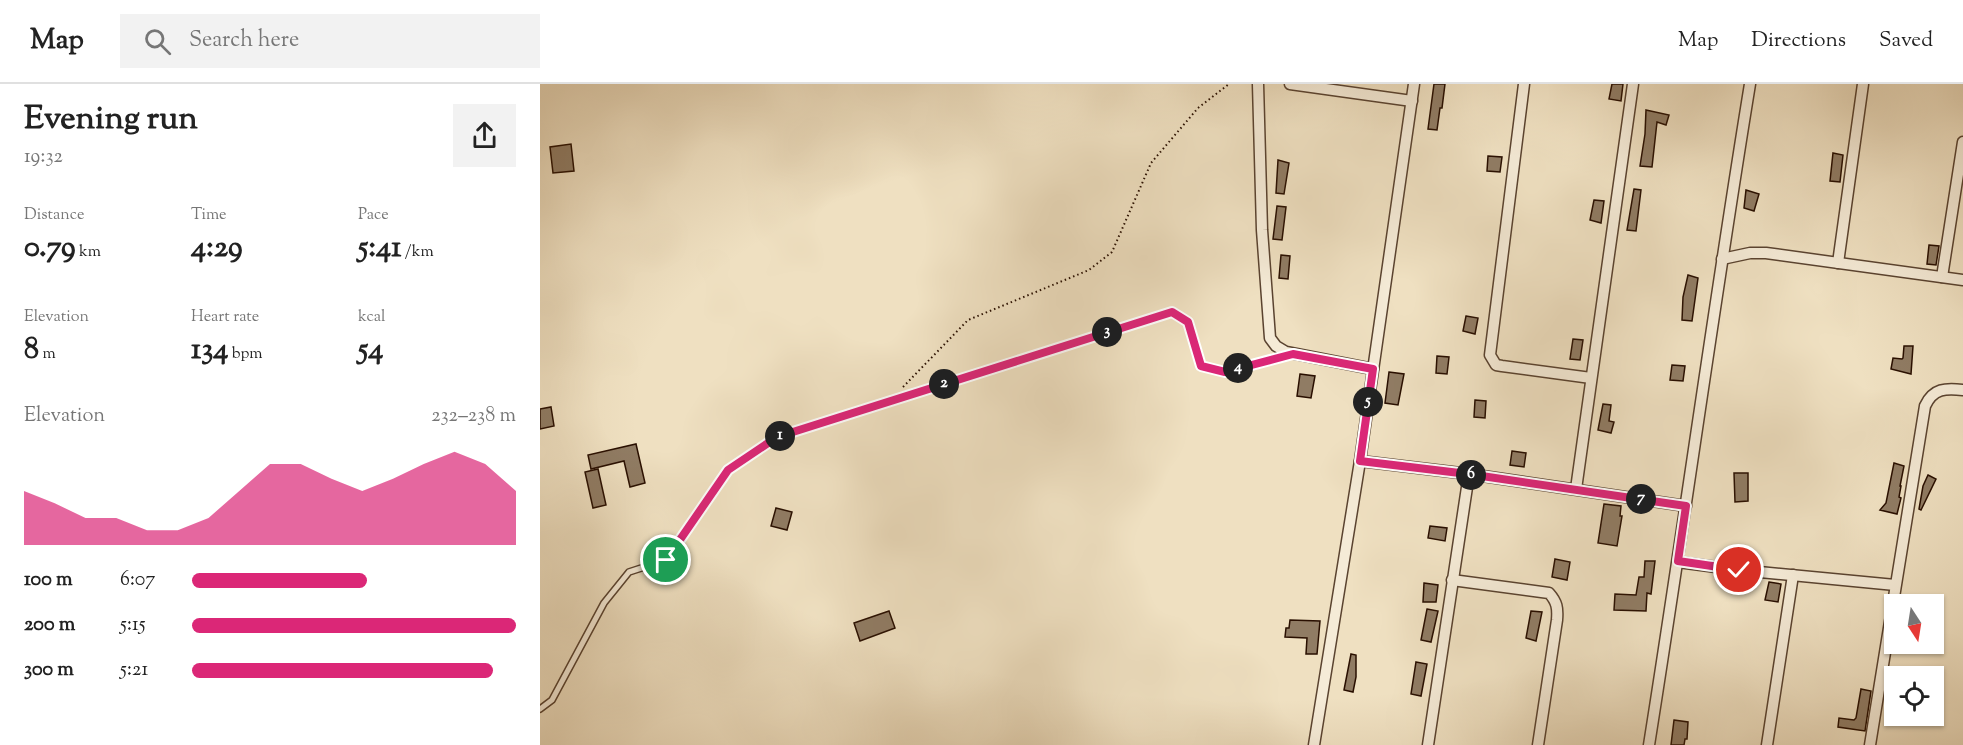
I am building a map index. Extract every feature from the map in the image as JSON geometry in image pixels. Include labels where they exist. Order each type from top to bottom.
[{"type":"street","points":[[1258,84],[1262,230],[1270,338],[1276,346],[1293,354],[1373,369]]},
{"type":"street","points":[[1290,84],[1412,101]]},
{"type":"street","points":[[1314,745],[1360,461],[1414,84]]},
{"type":"street","points":[[1524,84],[1490,355],[1496,365],[1591,378]]},
{"type":"street","points":[[1576,489],[1633,84]]},
{"type":"street","points":[[1649,745],[1750,84]]},
{"type":"street","points":[[1838,263],[1863,84]]},
{"type":"street","points":[[1942,278],[1963,142]]},
{"type":"street","points":[[1722,259],[1750,253],[1766,253],[1963,280]]},
{"type":"street","points":[[1870,745],[1925,406],[1928,398],[1940,389],[1963,390]]},
{"type":"street","points":[[1360,461],[1468,474],[1686,506]]},
{"type":"street","points":[[1428,745],[1468,474]]},
{"type":"street","points":[[1678,561],[1895,585]]},
{"type":"street","points":[[1767,745],[1793,575]]},
{"type":"street","points":[[1452,580],[1549,593],[1555,600],[1558,610],[1557,620],[1538,745]]},
{"type":"lane","points":[[540,709],[552,700],[604,603],[629,572],[666,560],[728,470],[777,437],[1172,312],[1188,322],[1201,366],[1225,372],[1293,354]]},
{"type":"path","points":[[888,402],[968,320],[1089,270],[1112,252],[1152,163],[1198,108],[1229,84]]},
{"type":"building","points":[[1434,84],[1445,84],[1437,130],[1428,129]]},
{"type":"building","points":[[1612,84],[1623,84],[1621,101],[1609,99]]},
{"type":"building","points":[[1646,110],[1669,115],[1666,125],[1657,122],[1652,167],[1640,166]]},
{"type":"building","points":[[571,144],[574,171],[553,173],[550,147]]},
{"type":"building","points":[[1833,153],[1843,155],[1840,182],[1830,181]]},
{"type":"building","points":[[1488,156],[1502,157],[1500,172],[1487,171]]},
{"type":"building","points":[[1278,160],[1289,163],[1284,194],[1276,193]]},
{"type":"building","points":[[1634,189],[1641,190],[1636,231],[1627,230]]},
{"type":"building","points":[[1746,190],[1759,194],[1754,211],[1744,208]]},
{"type":"building","points":[[1594,200],[1604,201],[1601,223],[1590,220]]},
{"type":"building","points":[[1277,206],[1286,207],[1282,240],[1273,239]]},
{"type":"building","points":[[1929,245],[1939,246],[1936,265],[1927,264]]},
{"type":"building","points":[[1281,255],[1290,256],[1288,279],[1279,278]]},
{"type":"building","points":[[1688,275],[1698,278],[1692,321],[1682,320],[1683,297]]},
{"type":"building","points":[[1466,316],[1478,318],[1475,334],[1463,331]]},
{"type":"building","points":[[1573,339],[1583,340],[1580,360],[1570,359]]},
{"type":"building","points":[[1904,346],[1913,346],[1911,374],[1891,369],[1893,358],[1903,358]]},
{"type":"building","points":[[1437,356],[1449,357],[1447,374],[1436,373]]},
{"type":"building","points":[[1672,365],[1685,366],[1683,381],[1670,380]]},
{"type":"building","points":[[1389,372],[1404,374],[1398,405],[1385,403]]},
{"type":"building","points":[[1300,374],[1315,376],[1311,398],[1297,396]]},
{"type":"building","points":[[1475,400],[1486,401],[1485,418],[1474,417]]},
{"type":"building","points":[[1603,404],[1611,405],[1609,421],[1614,422],[1611,433],[1598,430]]},
{"type":"building","points":[[551,407],[554,426],[540,429],[540,409]]},
{"type":"building","points":[[636,444],[645,483],[630,487],[624,461],[591,469],[588,455]]},
{"type":"building","points":[[1512,451],[1526,453],[1524,467],[1510,465]]},
{"type":"building","points":[[1894,463],[1904,466],[1897,514],[1880,510],[1886,503]]},
{"type":"building","points":[[598,469],[606,505],[593,508],[585,472]]},
{"type":"building","points":[[1734,473],[1748,473],[1748,501],[1735,502]]},
{"type":"building","points":[[1928,475],[1936,479],[1921,510],[1919,509],[1923,486]]},
{"type":"building","points":[[1604,504],[1621,506],[1620,516],[1622,516],[1617,546],[1598,543]]},
{"type":"building","points":[[776,508],[792,512],[787,530],[771,526]]},
{"type":"building","points":[[1430,526],[1447,528],[1445,541],[1428,538]]},
{"type":"building","points":[[1555,559],[1570,562],[1567,580],[1552,577]]},
{"type":"building","points":[[1645,561],[1655,561],[1651,594],[1647,593],[1646,611],[1614,610],[1615,594],[1636,595],[1639,577],[1644,577]]},
{"type":"building","points":[[1769,582],[1781,584],[1778,602],[1765,600]]},
{"type":"building","points":[[1424,583],[1438,585],[1436,602],[1423,602]]},
{"type":"building","points":[[1427,609],[1438,611],[1431,642],[1421,640]]},
{"type":"building","points":[[889,611],[895,628],[860,641],[854,623]]},
{"type":"building","points":[[1531,611],[1542,612],[1536,641],[1526,638]]},
{"type":"building","points":[[1290,620],[1320,621],[1317,654],[1306,654],[1307,638],[1285,637]]},
{"type":"building","points":[[1351,654],[1356,655],[1353,692],[1344,690]]},
{"type":"building","points":[[1416,662],[1427,664],[1421,696],[1411,694]]},
{"type":"building","points":[[1861,689],[1871,691],[1865,731],[1838,727],[1839,718],[1854,720],[1856,718]]},
{"type":"building","points":[[1674,720],[1688,722],[1687,739],[1684,745],[1671,745]]},
{"type":"route","points":[[666,560],[728,470],[777,437],[1172,312],[1188,322],[1201,366],[1225,372],[1293,354],[1373,369],[1360,461],[1468,474],[1686,506],[1678,561],[1739,570]]}]
